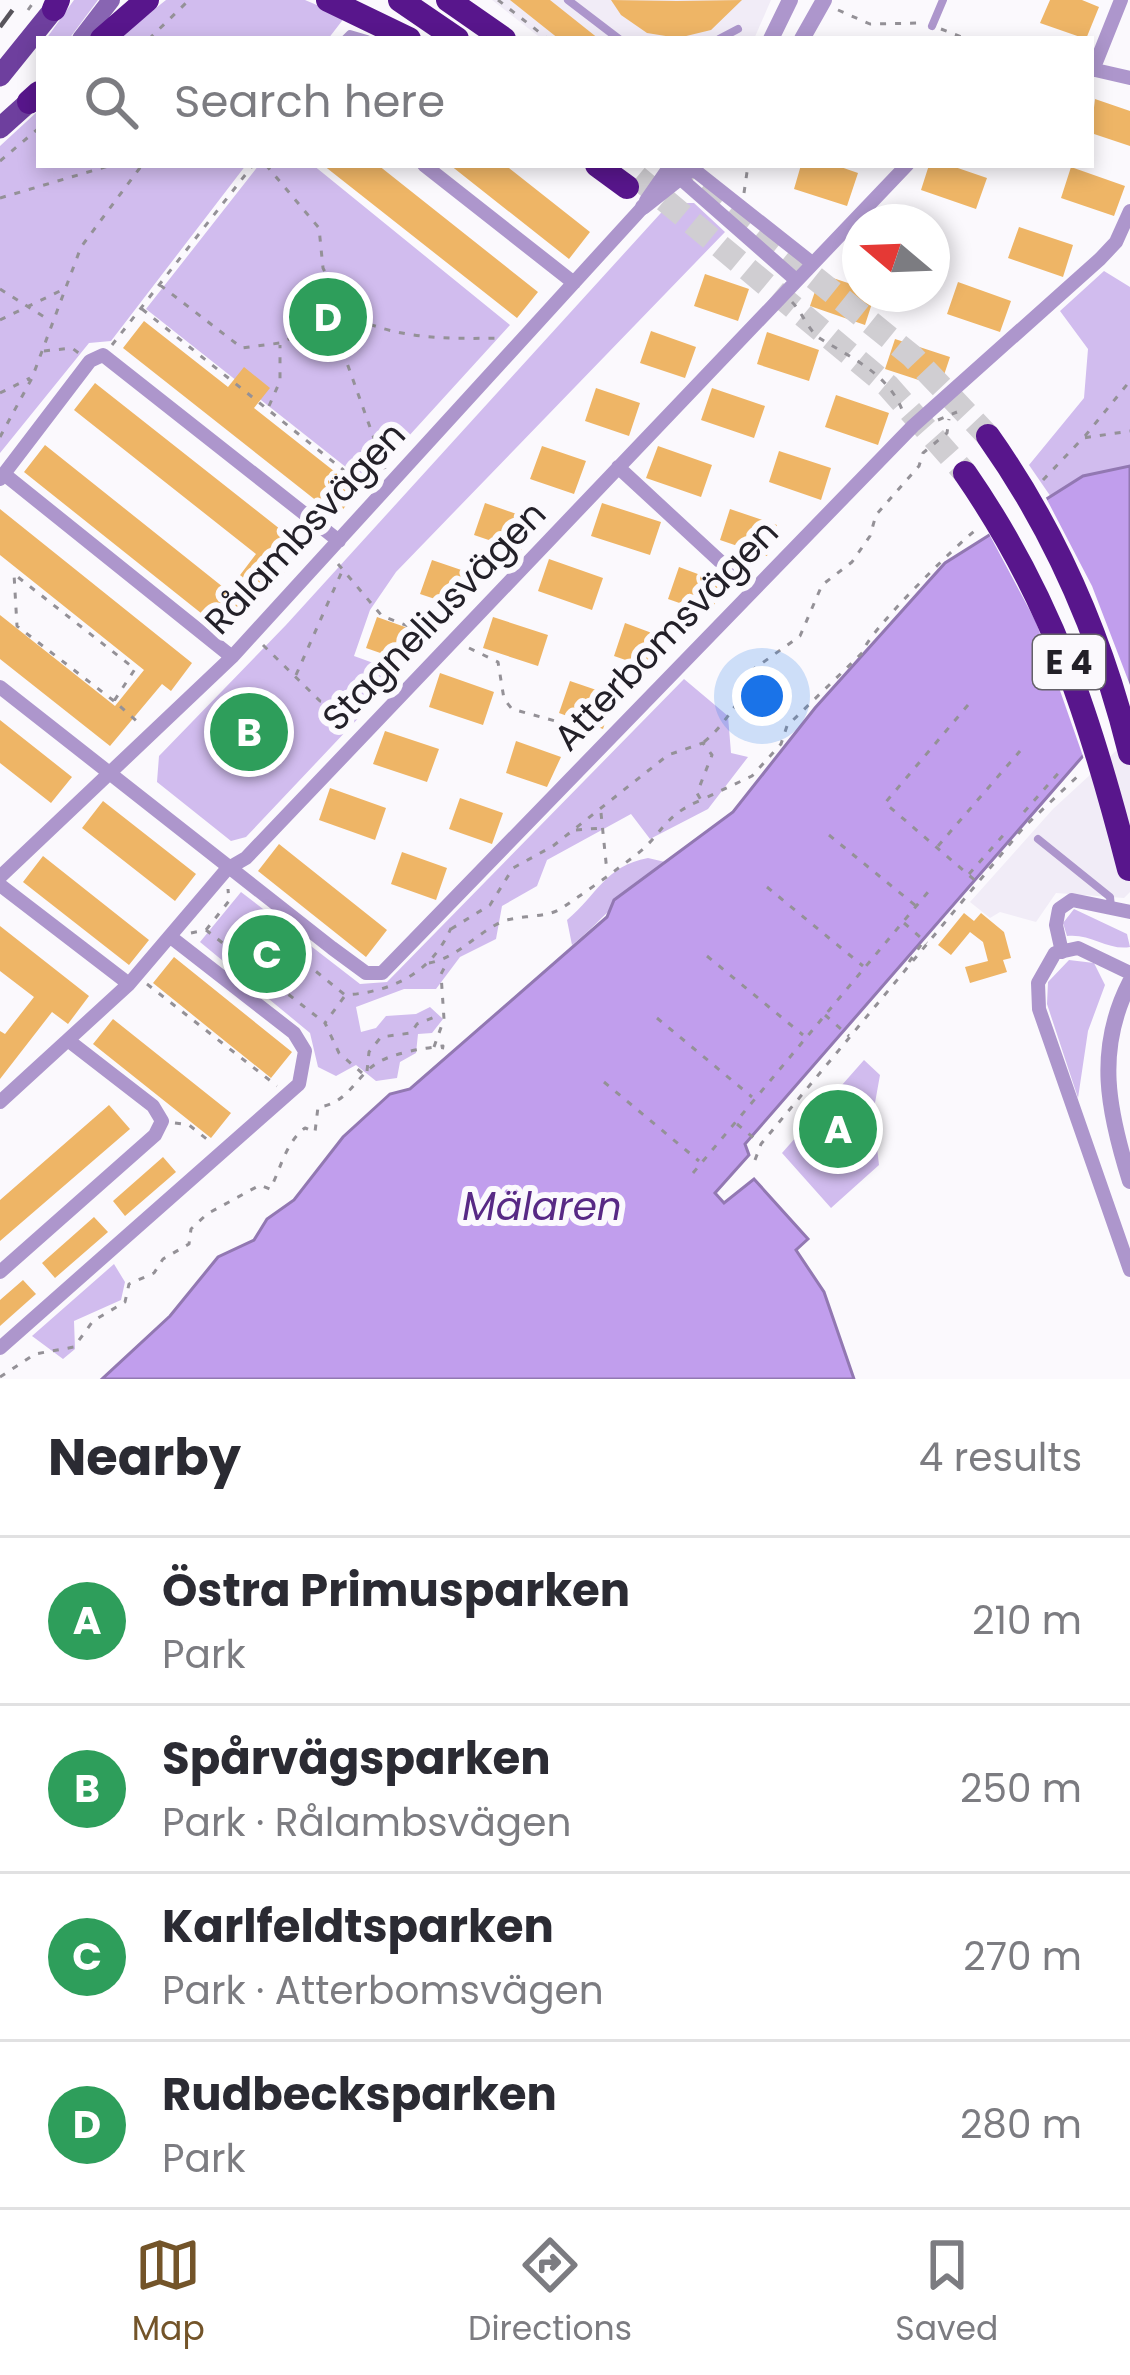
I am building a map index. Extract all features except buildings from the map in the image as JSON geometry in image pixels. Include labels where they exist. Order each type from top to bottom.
[{"type":"highway","points":[[105,36],[147,0]]},
{"type":"highway","points":[[328,0],[375,31]]},
{"type":"highway","points":[[341,0],[375,31]]},
{"type":"highway","points":[[400,0],[453,36]]},
{"type":"highway","points":[[448,0],[503,36]]},
{"type":"highway","points":[[466,0],[505,36]]},
{"type":"highway","points":[[603,168],[632,184]]},
{"type":"highway","name":"E 4","points":[[988,436],[1020,483],[1082,604],[1130,753]]},
{"type":"highway","name":"E 4","points":[[965,472],[1052,620],[1094,733],[1130,873]]},
{"type":"main road","points":[[83,36],[111,0]]},
{"type":"main road","points":[[0,76],[57,3]]},
{"type":"main road","points":[[0,128],[36,95]]},
{"type":"street","points":[[772,36],[790,0]]},
{"type":"street","points":[[1094,64],[1121,0]]},
{"type":"street","points":[[804,36],[830,5]]},
{"type":"street","points":[[1094,69],[1130,78]]},
{"type":"street","points":[[428,168],[574,283]]},
{"type":"street","name":"Stagneliusvägen","points":[[1,1100],[133,980],[227,869],[246,858],[904,168]]},
{"type":"street","points":[[683,169],[735,202],[812,263]]},
{"type":"street","points":[[683,169],[796,280]]},
{"type":"street","name":"Rålambsvägen","points":[[0,881],[232,657],[574,283],[632,184],[683,169]]},
{"type":"street","name":"Atterbomsvägen","points":[[227,869],[366,973],[382,973],[913,426],[1100,259],[1116,242],[1130,211]]},
{"type":"street","points":[[768,254],[779,251],[781,238]]},
{"type":"street","points":[[232,657],[2,476],[96,358],[340,541]]},
{"type":"street","points":[[618,467],[750,589]]},
{"type":"street","points":[[0,688],[227,869]]},
{"type":"street","points":[[0,881],[133,980]]},
{"type":"street","points":[[1062,952],[1056,926],[1060,909],[1072,900],[1130,912]]},
{"type":"street","points":[[0,1348],[289,1095],[305,1068],[305,1051],[294,1033],[172,938]]},
{"type":"street","points":[[1130,973],[1094,953],[1062,952],[1045,967],[1038,983],[1040,1009],[1130,1270]]},
{"type":"street","points":[[1130,982],[1106,1049],[1108,1098],[1130,1181]]},
{"type":"street","points":[[0,1272],[155,1135],[162,1120],[153,1106],[69,1041]]},
{"type":"lane","points":[[568,0],[616,36]]},
{"type":"lane","points":[[932,26],[943,0]]},
{"type":"lane","points":[[725,36],[738,29]]},
{"type":"lane","points":[[1038,839],[1110,897],[1111,908]]},
{"type":"path","points":[[151,36],[189,0]]},
{"type":"path","points":[[499,0],[544,36]]},
{"type":"path","points":[[830,5],[870,24],[908,20],[959,36]]},
{"type":"path","points":[[0,161],[36,131]]},
{"type":"path","points":[[0,198],[102,168]]},
{"type":"path","points":[[0,436],[32,378],[81,247],[140,168]]},
{"type":"path","points":[[42,351],[72,348],[96,358],[142,309],[251,168]]},
{"type":"path","points":[[268,168],[319,229],[323,268],[346,314],[346,363],[385,470]]},
{"type":"path","points":[[735,202],[746,191],[748,168]]},
{"type":"path","points":[[160,285],[242,348],[280,344],[346,314]]},
{"type":"path","points":[[0,320],[64,289]]},
{"type":"path","points":[[0,290],[52,322]]},
{"type":"path","points":[[142,309],[367,489]]},
{"type":"path","points":[[801,310],[820,339],[850,351],[888,387],[913,426]]},
{"type":"path","points":[[346,314],[380,331],[419,339],[502,338]]},
{"type":"path","points":[[268,409],[280,381],[280,344]]},
{"type":"path","points":[[0,393],[32,378]]},
{"type":"path","points":[[1036,486],[1084,438],[1130,381]]},
{"type":"path","points":[[938,420],[958,412]]},
{"type":"path","points":[[749,686],[752,670],[800,636],[822,584],[852,562],[870,536],[876,515],[920,466],[923,453],[946,433],[949,419]]},
{"type":"path","points":[[1084,438],[1130,431]]},
{"type":"path","points":[[434,1047],[444,1019],[440,1015],[441,974],[468,939],[505,920],[561,909],[644,849],[651,833],[678,811],[752,776],[787,725],[863,652],[877,624],[895,616],[937,565],[985,524]]},
{"type":"path","points":[[338,564],[382,616],[419,629]]},
{"type":"path","points":[[295,676],[343,569]]},
{"type":"path","points":[[114,701],[135,669],[14,574],[17,626],[142,725]]},
{"type":"path","points":[[262,645],[320,700],[366,706]]},
{"type":"path","points":[[481,651],[498,662],[504,699],[512,709],[596,733]]},
{"type":"path","points":[[451,928],[490,904],[513,868],[574,830],[668,755],[703,743],[723,727],[740,691],[765,677]]},
{"type":"path","points":[[968,705],[885,803],[979,884]]},
{"type":"path","points":[[700,800],[697,793],[712,755],[703,743]]},
{"type":"path","points":[[937,848],[1020,751]]},
{"type":"path","points":[[755,1160],[761,1144],[911,963],[908,960],[1024,827],[1091,762]]},
{"type":"path","points":[[1024,812],[1063,768]]},
{"type":"path","points":[[1052,780],[1065,791]]},
{"type":"path","points":[[600,811],[606,874]]},
{"type":"path","points":[[574,830],[603,828]]},
{"type":"path","points":[[968,875],[1008,830]]},
{"type":"path","points":[[829,835],[916,906]]},
{"type":"path","points":[[172,938],[206,930],[229,901],[227,869]]},
{"type":"path","points":[[880,877],[885,872]]},
{"type":"path","points":[[767,887],[865,967]]},
{"type":"path","points":[[693,1173],[928,892]]},
{"type":"path","points":[[325,1023],[345,995],[399,985],[429,963],[453,920]]},
{"type":"path","points":[[903,922],[926,942]]},
{"type":"path","points":[[206,930],[325,1023],[339,1053],[364,1072]]},
{"type":"path","points":[[707,956],[806,1038]]},
{"type":"path","points":[[313,969],[322,959]]},
{"type":"path","points":[[429,963],[449,959]]},
{"type":"path","points":[[257,967],[313,969],[345,995]]},
{"type":"path","points":[[133,980],[289,1095]]},
{"type":"path","points":[[364,1072],[369,1052],[381,1037],[412,1033],[417,1024],[440,1015]]},
{"type":"path","points":[[825,1015],[851,1037]]},
{"type":"path","points":[[657,1018],[755,1099]]},
{"type":"path","points":[[0,1377],[35,1354],[74,1347],[92,1321],[125,1302],[129,1285],[154,1273],[164,1259],[189,1244],[196,1223],[260,1185],[270,1189],[280,1178],[294,1136],[305,1128],[315,1132],[318,1107],[339,1102],[364,1072],[382,1059],[443,1046],[441,1058]]},
{"type":"path","points":[[604,1082],[701,1163]]},
{"type":"path","points":[[735,1123],[761,1144]]},
{"type":"path","points":[[189,1126],[218,1148]]},
{"type":"shaded area","points":[[74,0],[98,0],[71,36],[48,36]]},
{"type":"shaded area","points":[[166,0],[305,0],[345,17],[330,36],[121,36]]},
{"type":"shaded area","points":[[492,0],[771,0],[755,36],[538,36]]},
{"type":"shaded area","points":[[36,113],[36,168],[244,168],[111,341],[89,343],[0,453],[0,146]]},
{"type":"shaded area","points":[[257,168],[317,168],[510,325],[366,483],[146,309]]},
{"type":"shaded area","points":[[670,203],[694,203],[725,232],[396,572],[370,610],[354,656],[401,673],[246,837],[231,841],[157,782],[159,756],[286,625]]},
{"type":"shaded area","points":[[1104,271],[1130,287],[1130,466],[1083,476],[1051,497],[1029,465],[1084,398],[1088,349],[1060,311]]},
{"type":"shaded area","points":[[684,679],[728,716],[731,753],[748,757],[708,809],[650,839],[631,814],[547,860],[537,886],[502,906],[496,939],[460,957],[436,989],[404,989],[356,1007],[361,1032],[376,1028],[386,1016],[416,1014],[430,1007],[443,1019],[432,1033],[418,1034],[416,1053],[400,1062],[397,1078],[376,1081],[356,1065],[336,1076],[318,1067],[310,1033],[200,942],[241,892],[360,984],[387,982]]},
{"type":"shaded area","points":[[1130,738],[1130,892],[1124,898],[1056,893],[1036,922],[1000,912],[990,918],[970,902],[1053,809]]},
{"type":"shaded area","points":[[648,858],[665,862],[572,945],[567,920],[611,875]]},
{"type":"shaded area","points":[[1074,909],[1127,934],[1130,947],[1067,936],[1063,923]]},
{"type":"shaded area","points":[[1069,960],[1094,963],[1105,985],[1088,1031],[1078,1098],[1047,1004],[1048,982]]},
{"type":"shaded area","points":[[864,1060],[880,1075],[873,1114],[879,1165],[831,1208],[782,1153]]},
{"type":"shaded area","points":[[114,1264],[125,1282],[121,1300],[74,1321],[75,1349],[63,1359],[32,1336]]},
{"type":"water","name":"Mälaren","points":[[1130,466],[1130,702],[745,1144],[749,1155],[715,1193],[724,1203],[754,1179],[808,1239],[796,1250],[824,1292],[854,1379],[102,1379],[170,1316],[218,1257],[254,1240],[267,1219],[294,1200],[343,1137],[390,1094],[410,1089],[607,917],[614,900],[733,812],[815,708],[945,563],[1083,476]]},
{"type":"pier","points":[[1044,494],[1092,586],[1130,685],[1130,711],[1085,762],[1036,622],[987,530]]},
{"type":"tunnel","points":[[678,168],[912,356],[988,436]]},
{"type":"tunnel","points":[[637,177],[888,386],[965,473]]},
{"type":"railway","points":[[0,27],[20,0]]},
{"type":"place","name":"Rudbecksparken","points":[[328,317]]},
{"type":"place","name":"Spårvägsparken","points":[[249,732]]},
{"type":"place","name":"Karlfeldtsparken","points":[[267,954]]},
{"type":"place","name":"Östra Primusparken","points":[[838,1129]]}]
